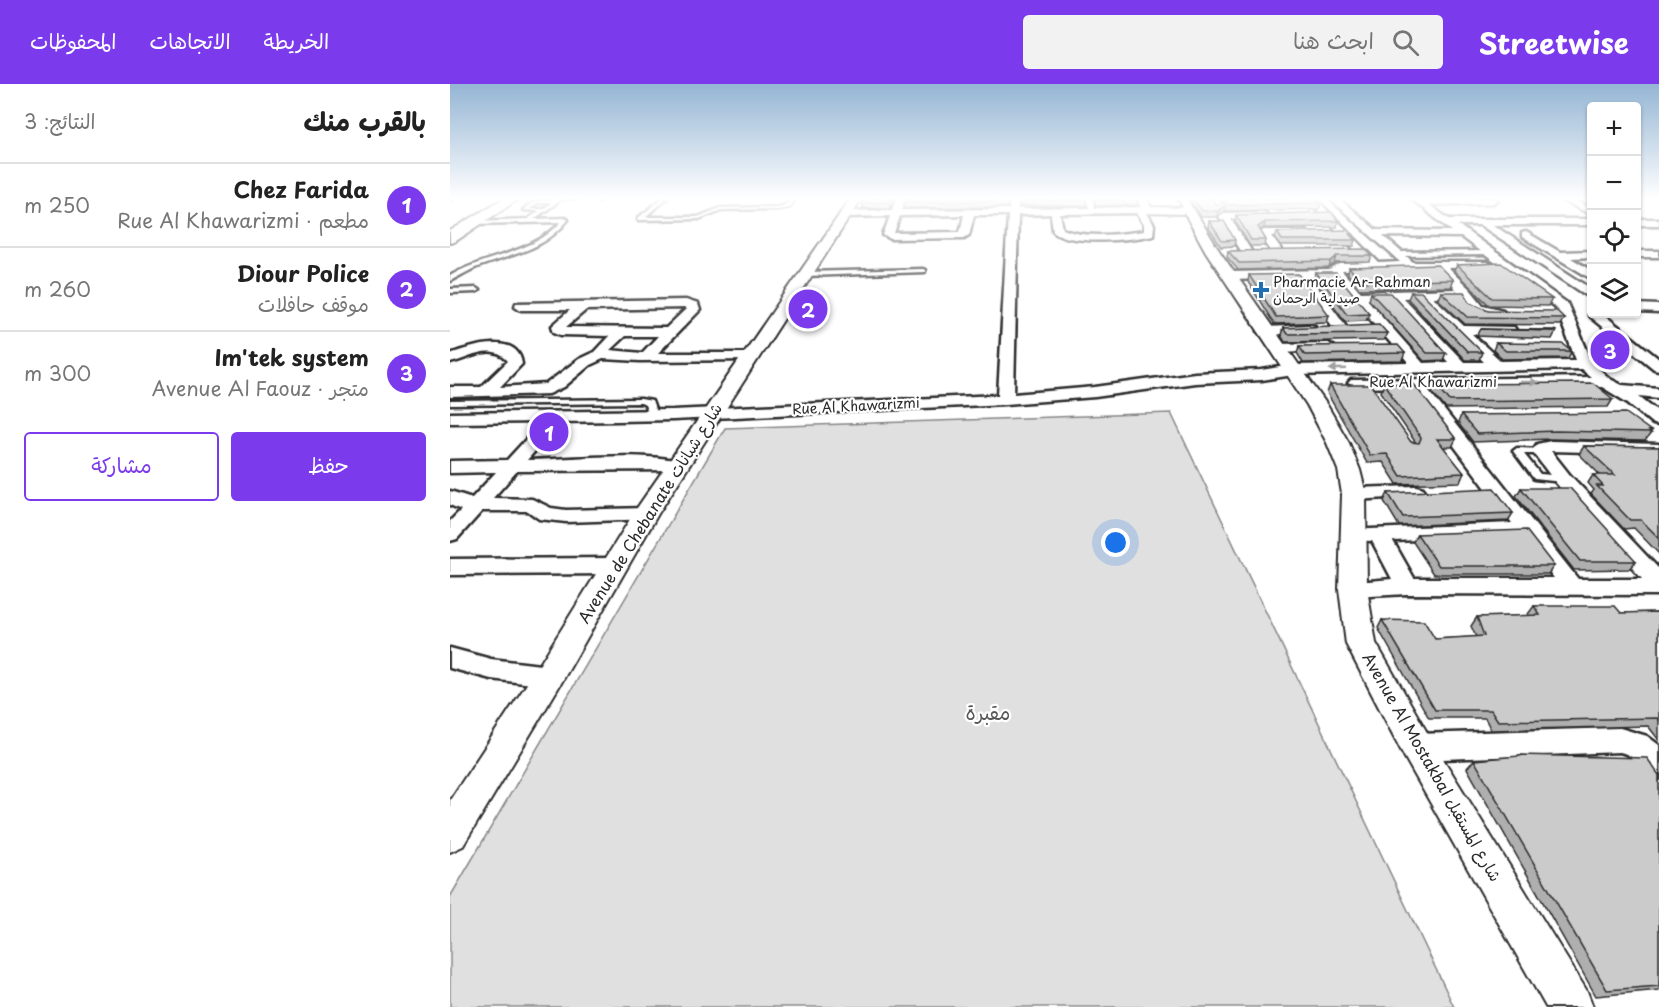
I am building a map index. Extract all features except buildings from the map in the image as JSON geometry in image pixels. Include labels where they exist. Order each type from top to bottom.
[{"type":"street","name":"Avenue de Chebanate شارع شبانات","points":[[454,819],[549,676],[646,514],[711,413],[754,353],[827,241]]},
{"type":"street","points":[[1006,399],[1010,241]]},
{"type":"street","name":"Avenue Al Mostakbal شارع المستقبل","points":[[1235,241],[1249,253],[1285,358],[1338,444],[1349,470],[1367,534],[1353,589],[1362,644],[1418,747],[1571,1007]]},
{"type":"street","points":[[1241,241],[1249,253],[1340,277],[1367,281]]},
{"type":"street","points":[[1249,241],[1249,253]]},
{"type":"street","points":[[1249,253],[1258,241]]},
{"type":"street","points":[[1353,241],[1376,266]]},
{"type":"street","points":[[1384,241],[1411,266]]},
{"type":"street","points":[[1471,241],[1563,309],[1566,331],[1578,345],[1585,364],[1659,420]]},
{"type":"street","points":[[1510,241],[1587,292]]},
{"type":"street","points":[[1535,241],[1587,273]]},
{"type":"street","points":[[1249,253],[1310,242]]},
{"type":"street","points":[[1565,242],[1587,254]]},
{"type":"street","points":[[1389,245],[1476,245]]},
{"type":"street","points":[[1341,251],[1362,251]]},
{"type":"street","points":[[1398,254],[1587,255]]},
{"type":"street","points":[[1641,254],[1659,254]]},
{"type":"street","points":[[1503,264],[1376,266],[1335,270],[1354,295],[1401,346],[1440,416],[1573,588]]},
{"type":"street","points":[[1438,266],[1466,292],[1473,304],[1485,311]]},
{"type":"street","points":[[1305,268],[1351,327]]},
{"type":"street","points":[[1433,280],[1453,280]]},
{"type":"street","points":[[1354,295],[1466,292]]},
{"type":"street","points":[[1422,293],[1497,366]]},
{"type":"street","points":[[1393,294],[1460,366]]},
{"type":"street","points":[[520,306],[686,304],[693,307],[693,310],[650,353]]},
{"type":"street","points":[[583,306],[559,326],[559,329],[574,332],[670,332]]},
{"type":"street","points":[[1641,307],[1659,309]]},
{"type":"street","points":[[1542,312],[1587,308]]},
{"type":"street","points":[[1444,313],[1509,312]]},
{"type":"street","points":[[1600,318],[1659,366]]},
{"type":"street","points":[[1285,358],[1351,327],[1383,325]]},
{"type":"street","points":[[1423,326],[1524,330]]},
{"type":"street","points":[[602,354],[601,351],[621,332]]},
{"type":"street","points":[[1476,344],[1495,345]]},
{"type":"street","points":[[1557,345],[1578,345]]},
{"type":"street","points":[[1379,346],[1401,346]]},
{"type":"street","points":[[450,359],[496,347],[502,347],[512,355],[515,364],[483,397]]},
{"type":"street","points":[[1285,358],[1345,347]]},
{"type":"street","points":[[450,392],[483,397],[549,390],[584,361],[602,354],[754,353]]},
{"type":"street","name":"Rue Al Khawarizmi","points":[[1285,358],[1371,387],[1416,374],[1460,366],[1585,364]]},
{"type":"street","name":"Rue Al Khawarizmi","points":[[457,418],[536,417],[554,409],[654,415],[1006,399],[1095,392],[1195,378],[1262,375],[1285,358],[1416,374],[1659,393]]},
{"type":"street","points":[[1614,388],[1634,414],[1659,430]]},
{"type":"street","points":[[450,534],[513,466],[554,409]]},
{"type":"street","points":[[1440,416],[1463,416]]},
{"type":"street","points":[[450,431],[457,418]]},
{"type":"street","points":[[1659,449],[1551,446],[1543,448],[1541,452],[1659,585]]},
{"type":"street","points":[[450,467],[645,463],[677,466]]},
{"type":"street","points":[[1475,489],[1567,483]]},
{"type":"street","points":[[1354,494],[1430,491]]},
{"type":"street","points":[[450,497],[457,502],[477,505],[532,505],[546,514],[566,516],[646,514]]},
{"type":"street","points":[[1367,534],[1526,529]]},
{"type":"street","points":[[1367,534],[1407,586]]},
{"type":"street","points":[[450,567],[615,566]]},
{"type":"street","points":[[1353,589],[1407,586],[1573,588],[1659,585]]},
{"type":"street","points":[[453,663],[549,676]]},
{"type":"street","points":[[1418,747],[1620,740],[1634,742],[1649,753],[1659,766]]},
{"type":"lane","points":[[451,276],[477,263],[530,248],[542,241]]},
{"type":"lane","points":[[805,274],[922,271]]},
{"type":"lane","points":[[450,291],[476,290]]},
{"type":"lane","points":[[457,418],[483,397]]},
{"type":"lane","points":[[450,403],[483,397],[554,409]]},
{"type":"green space","name":"مقبرة","points":[[1171,413],[1454,1007],[450,1007],[450,897],[725,428]]},
{"type":"place","name":"Pharmacie Ar-Rahman صيدلية الرحمان","points":[[1261,290]]},
{"type":"place","name":"Diour Police","points":[[808,309]]},
{"type":"place","name":"Im'tek system","points":[[1610,350]]},
{"type":"place","name":"Chez Farida","points":[[549,432]]}]
